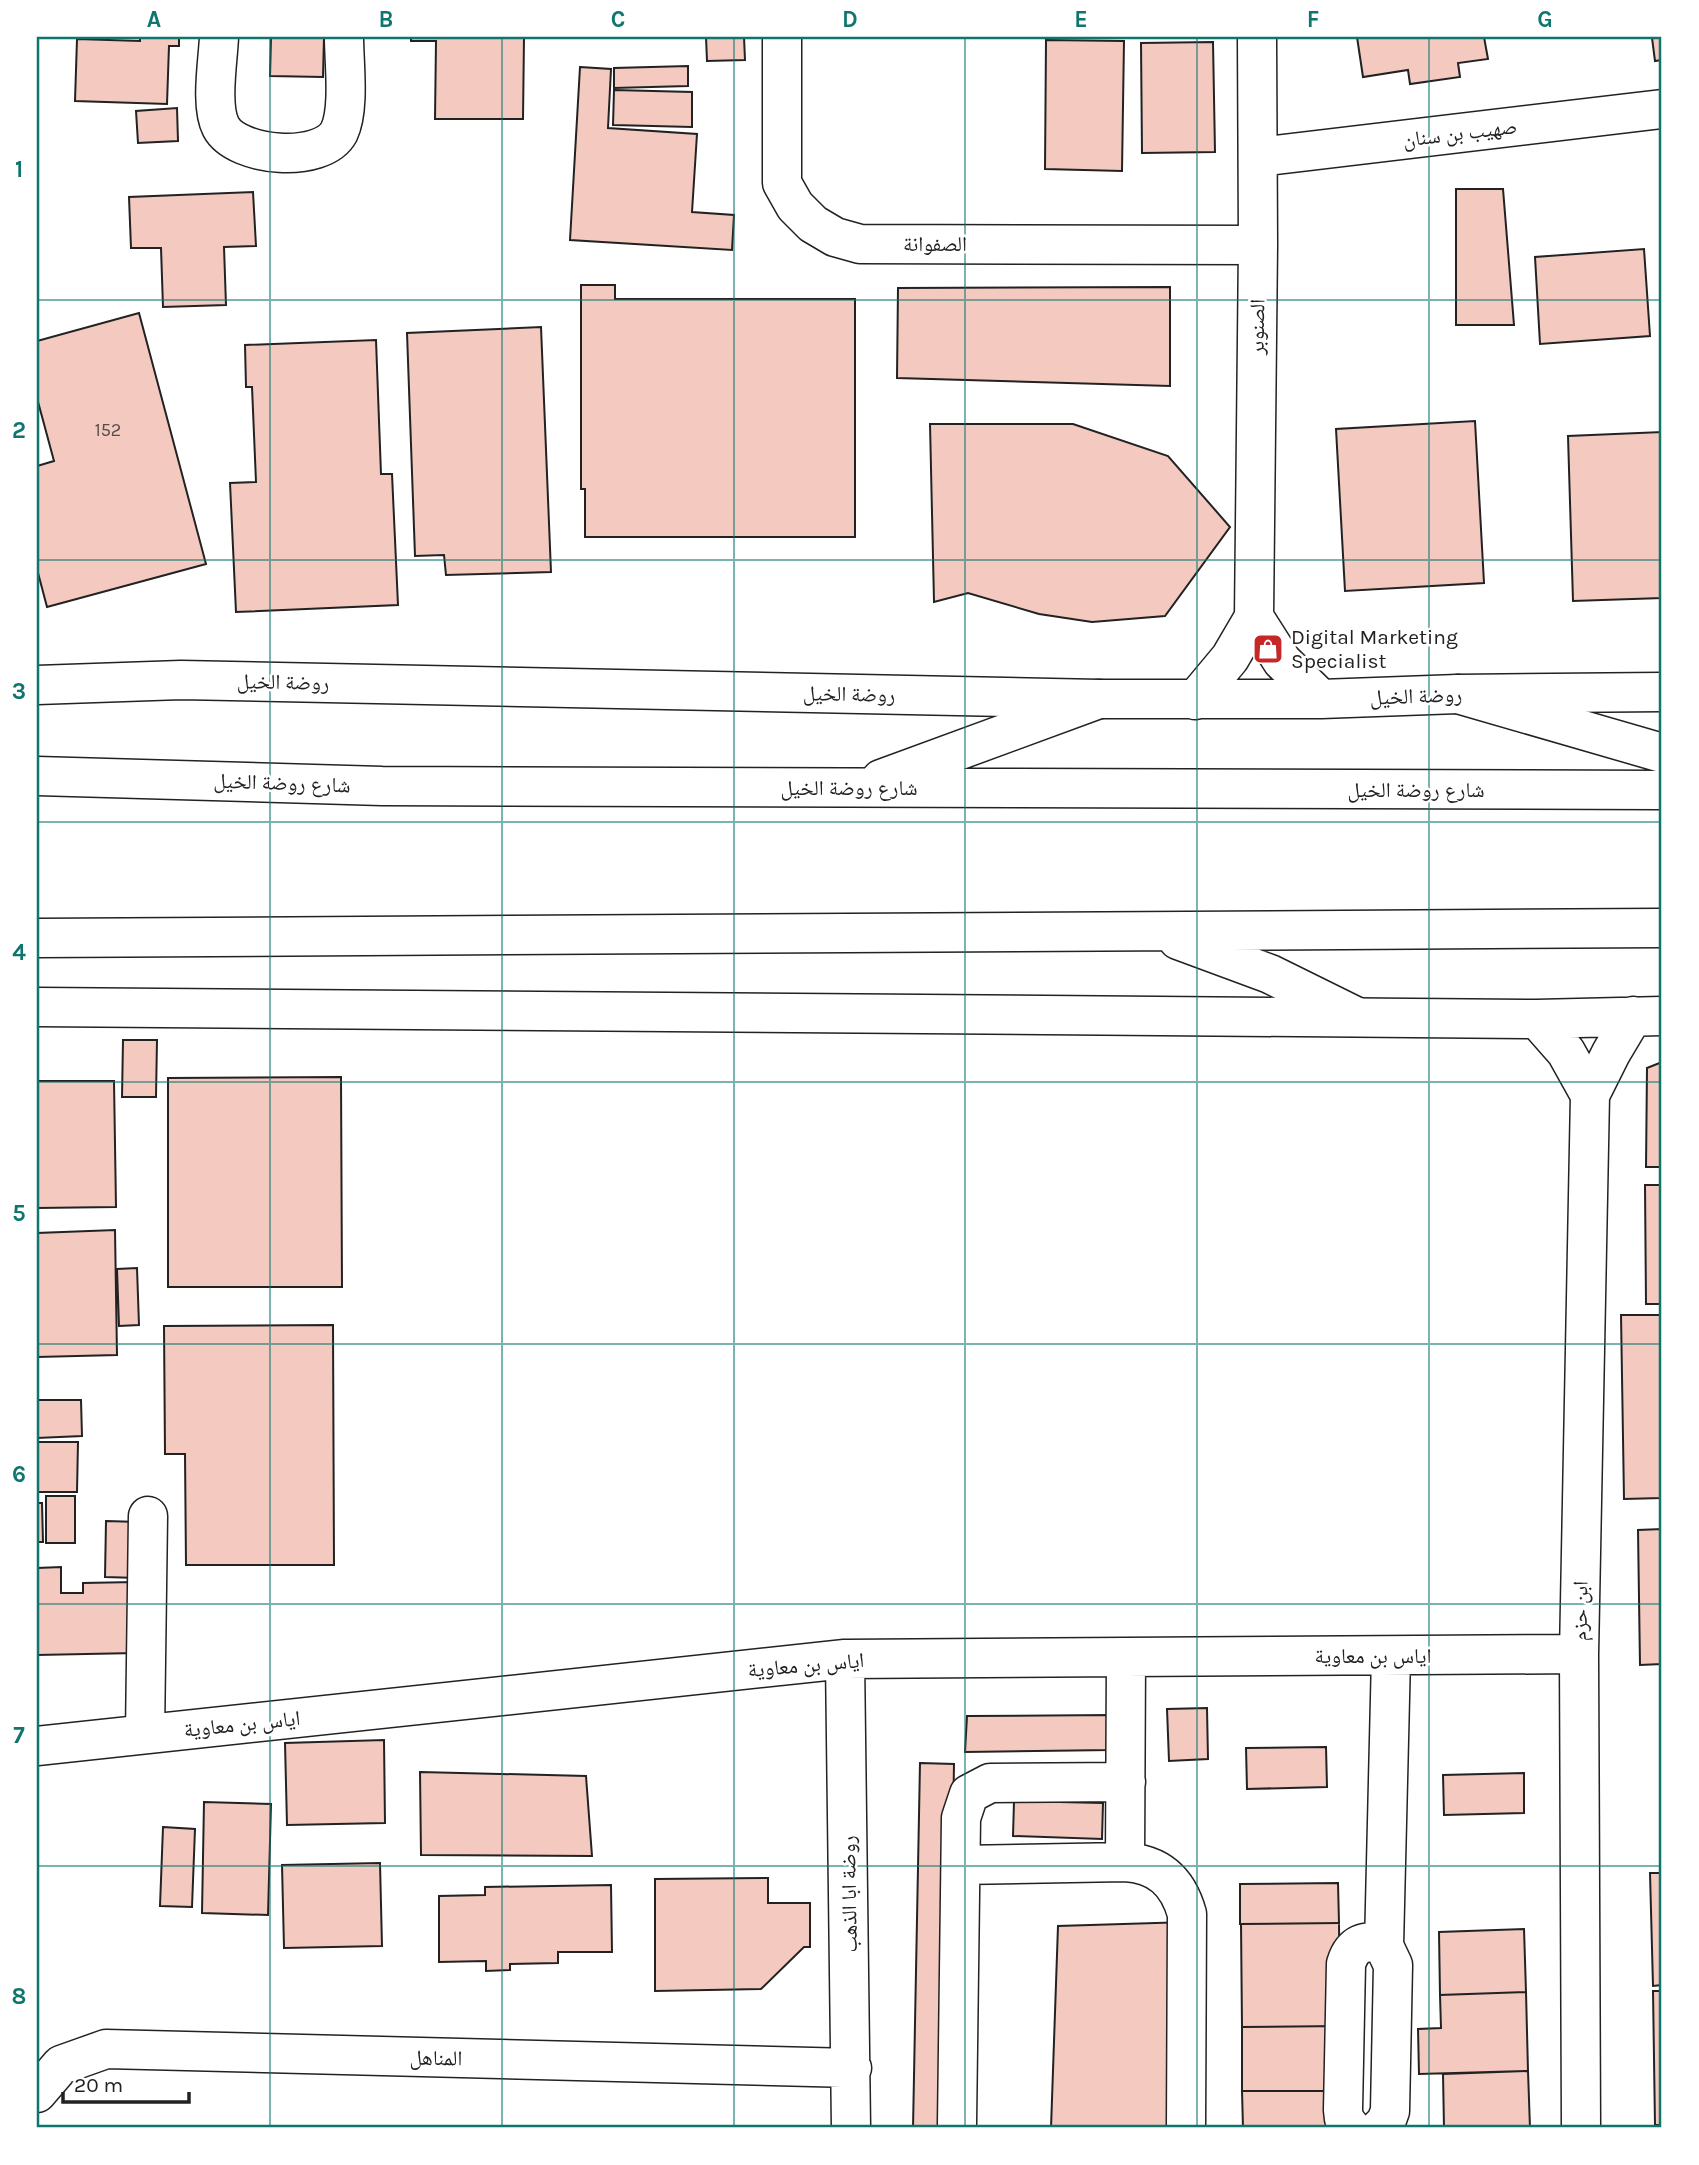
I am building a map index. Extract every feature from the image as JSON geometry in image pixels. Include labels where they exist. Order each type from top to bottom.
[{"type":"street","points":[[219,37],[216,113],[221,127],[231,139],[244,147],[308,152],[324,147],[331,141],[344,120],[344,37]]},
{"type":"street","name":"الصفوانة","points":[[782,37],[782,183],[795,206],[813,224],[835,237],[860,244],[1258,245]]},
{"type":"street","name":"الصنوبر","points":[[1195,700],[1230,658],[1254,617],[1257,37]]},
{"type":"street","name":"صهيب بن سنان","points":[[1258,157],[1662,109]]},
{"type":"street","points":[[1254,617],[1282,661],[1321,699]]},
{"type":"street","name":"روضة الخيل","points":[[37,685],[181,680],[1195,700],[1662,692]]},
{"type":"street","points":[[1458,694],[1662,753]]},
{"type":"street","points":[[857,789],[1099,699]]},
{"type":"street","name":"شارع روضة الخيل","points":[[37,776],[382,786],[1662,790]]},
{"type":"street","points":[[37,938],[1662,928]]},
{"type":"street","points":[[1153,931],[1270,974],[1357,1017]]},
{"type":"street","points":[[37,1007],[1537,1019],[1648,1016]]},
{"type":"street","name":"ابن حزم","points":[[1581,2128],[1579,1654],[1590,1095],[1611,1053],[1648,1016]]},
{"type":"street","points":[[1537,1019],[1566,1052],[1590,1095]]},
{"type":"street","points":[[145,1734],[148,1516]]},
{"type":"street","name":"اياس بن معاوية","points":[[37,1746],[845,1659],[1579,1654]]},
{"type":"street","points":[[1125,1862],[1126,1657]]},
{"type":"street","points":[[1380,2128],[1386,2122],[1390,2111],[1393,1965],[1384,1946],[1391,1657]]},
{"type":"street","name":"روضة ابا الذهب","points":[[845,1659],[851,2128]]},
{"type":"street","points":[[957,2124],[961,1818],[970,1794],[990,1783],[1126,1782]]},
{"type":"street","points":[[961,1865],[1139,1863],[1163,1873],[1175,1884],[1183,1898],[1187,1914],[1186,2128]]},
{"type":"street","points":[[1351,2128],[1344,2119],[1343,2110],[1346,1964],[1355,1946],[1364,1942],[1384,1946]]},
{"type":"street","name":"المناهل","points":[[37,2093],[61,2065],[106,2049],[852,2068]]},
{"type":"building","points":[[140,37],[179,37],[179,46],[169,46],[167,104],[75,101],[77,39],[140,41]]},
{"type":"building","points":[[271,37],[324,37],[323,77],[270,76]]},
{"type":"building","points":[[411,37],[524,37],[523,119],[435,119],[436,41],[411,41]]},
{"type":"building","points":[[706,37],[744,37],[745,60],[707,61]]},
{"type":"building","points":[[1357,37],[1484,37],[1488,59],[1458,63],[1460,77],[1410,84],[1408,70],[1363,77]]},
{"type":"building","points":[[1662,37],[1662,60],[1655,61],[1652,38]]},
{"type":"building","points":[[1046,40],[1124,41],[1122,171],[1045,169]]},
{"type":"building","points":[[1213,42],[1215,152],[1142,153],[1141,43]]},
{"type":"building","points":[[688,66],[688,86],[614,88],[614,68]]},
{"type":"building","points":[[580,67],[611,69],[608,128],[697,134],[692,212],[734,215],[732,250],[570,240]]},
{"type":"building","points":[[614,90],[692,92],[692,127],[613,125]]},
{"type":"building","points":[[177,108],[178,141],[138,143],[136,111]]},
{"type":"building","points":[[1456,189],[1503,189],[1514,325],[1456,325]]},
{"type":"building","points":[[253,192],[256,246],[224,247],[226,305],[163,307],[161,248],[131,248],[129,197]]},
{"type":"building","points":[[1644,249],[1650,336],[1540,344],[1535,257]]},
{"type":"building","points":[[581,285],[615,285],[615,299],[855,299],[855,537],[585,537],[585,489],[581,489]]},
{"type":"building","points":[[1170,287],[1170,386],[897,378],[898,288]]},
{"type":"building","points":[[139,313],[206,564],[47,607],[37,569],[37,466],[54,461],[37,398],[37,341]]},
{"type":"building","points":[[541,327],[551,572],[446,575],[444,555],[415,556],[407,333]]},
{"type":"building","points":[[376,340],[381,474],[392,474],[398,605],[236,612],[230,483],[256,482],[252,387],[246,387],[245,345]]},
{"type":"building","points":[[1475,421],[1484,583],[1345,591],[1336,429]]},
{"type":"building","points":[[930,424],[1073,424],[1168,456],[1230,527],[1165,616],[1092,622],[1039,614],[968,593],[934,602]]},
{"type":"building","points":[[1662,432],[1662,598],[1573,601],[1568,436]]},
{"type":"building","points":[[123,1040],[157,1040],[156,1097],[122,1097]]},
{"type":"building","points":[[1662,1062],[1662,1167],[1646,1167],[1647,1068]]},
{"type":"building","points":[[341,1077],[342,1287],[168,1287],[168,1078]]},
{"type":"building","points":[[37,1081],[114,1081],[116,1207],[37,1208]]},
{"type":"building","points":[[1645,1185],[1662,1185],[1662,1304],[1646,1304]]},
{"type":"building","points":[[115,1230],[117,1355],[37,1357],[37,1233]]},
{"type":"building","points":[[137,1268],[139,1325],[119,1326],[117,1269]]},
{"type":"building","points":[[1621,1315],[1662,1315],[1662,1498],[1624,1499]]},
{"type":"building","points":[[333,1325],[334,1565],[186,1565],[185,1454],[165,1454],[164,1326]]},
{"type":"building","points":[[37,1400],[81,1400],[82,1436],[37,1438]]},
{"type":"building","points":[[37,1442],[78,1442],[77,1492],[37,1492]]},
{"type":"building","points":[[46,1496],[75,1496],[75,1543],[46,1543]]},
{"type":"building","points":[[37,1503],[42,1503],[43,1542],[37,1542]]},
{"type":"building","points":[[106,1521],[139,1522],[138,1578],[105,1577]]},
{"type":"building","points":[[1662,1529],[1662,1664],[1640,1665],[1638,1530]]},
{"type":"building","points":[[61,1567],[61,1593],[83,1593],[83,1583],[135,1582],[136,1653],[37,1655],[37,1568]]},
{"type":"building","points":[[1207,1708],[1208,1759],[1169,1761],[1167,1709]]},
{"type":"building","points":[[1112,1715],[1111,1750],[965,1752],[967,1716]]},
{"type":"building","points":[[384,1740],[385,1823],[287,1825],[285,1743]]},
{"type":"building","points":[[1326,1747],[1327,1787],[1247,1789],[1246,1748]]},
{"type":"building","points":[[920,1763],[954,1764],[948,2128],[913,2128]]},
{"type":"building","points":[[420,1772],[586,1776],[592,1856],[421,1855]]},
{"type":"building","points":[[1524,1773],[1524,1813],[1444,1815],[1443,1775]]},
{"type":"building","points":[[1014,1801],[1103,1803],[1102,1839],[1013,1836]]},
{"type":"building","points":[[204,1802],[271,1804],[268,1915],[202,1913]]},
{"type":"building","points":[[163,1827],[195,1829],[192,1907],[160,1906]]},
{"type":"building","points":[[380,1863],[382,1946],[284,1948],[282,1865]]},
{"type":"building","points":[[1650,1873],[1662,1873],[1662,1985],[1653,1986]]},
{"type":"building","points":[[768,1878],[768,1903],[810,1903],[810,1947],[804,1947],[761,1989],[655,1991],[655,1879]]},
{"type":"building","points":[[1338,1883],[1339,1923],[1240,1924],[1240,1884]]},
{"type":"building","points":[[611,1885],[612,1952],[558,1952],[558,1963],[510,1964],[510,1970],[486,1971],[486,1961],[439,1962],[439,1896],[485,1895],[485,1887]]},
{"type":"building","points":[[1188,1922],[1189,2128],[1051,2128],[1058,1926]]},
{"type":"building","points":[[1339,1923],[1340,2026],[1242,2027],[1241,1924]]},
{"type":"building","points":[[1524,1929],[1526,1992],[1440,1995],[1439,1932]]},
{"type":"building","points":[[1653,1991],[1662,1991],[1662,2125],[1655,2125]]},
{"type":"building","points":[[1526,1992],[1528,2071],[1419,2074],[1418,2029],[1441,2028],[1440,1995]]},
{"type":"building","points":[[1340,2026],[1341,2091],[1242,2091],[1242,2027]]},
{"type":"building","points":[[1528,2071],[1530,2128],[1444,2128],[1443,2074]]},
{"type":"building","points":[[1242,2091],[1341,2091],[1341,2128],[1243,2128]]},
{"type":"place","name":"Digital Marketing Specialist","points":[[1268,649]]}]
